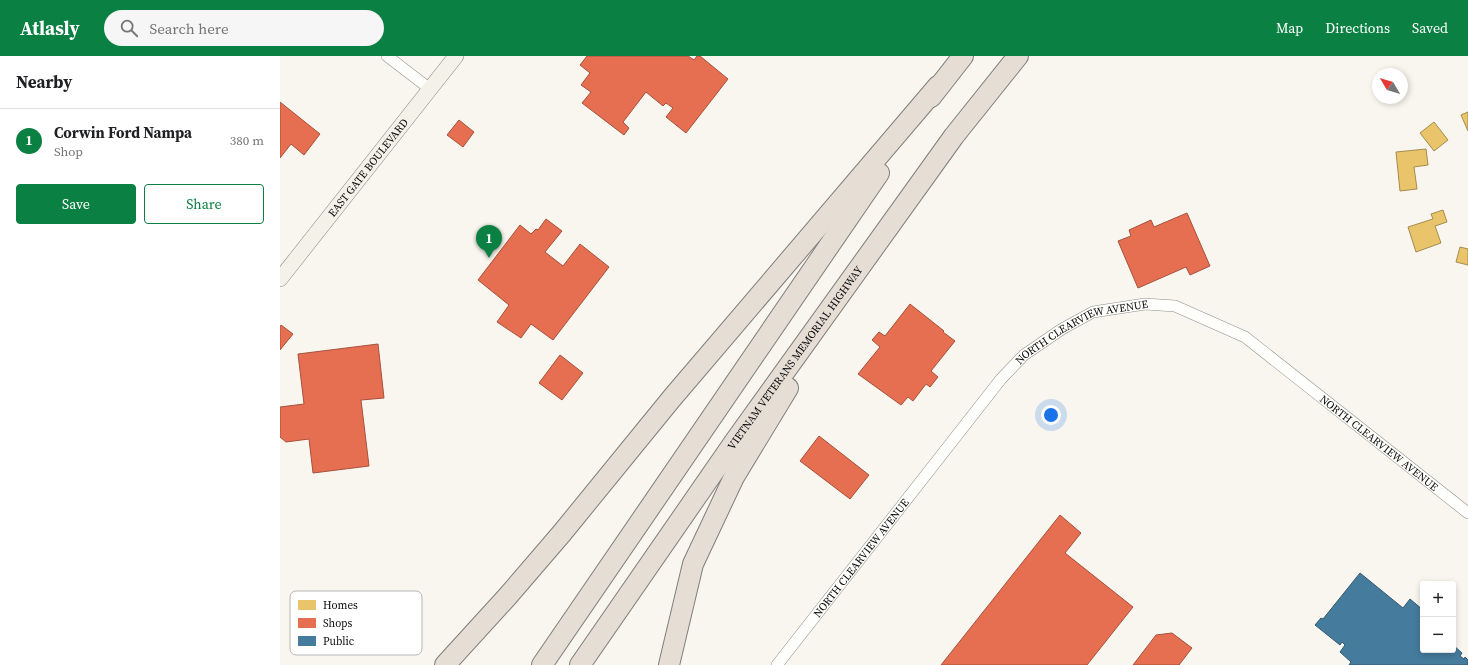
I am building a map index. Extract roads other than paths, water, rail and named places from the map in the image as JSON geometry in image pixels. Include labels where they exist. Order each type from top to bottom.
[{"type":"highway","points":[[445,665],[507,597],[562,533],[672,398],[963,56]]},
{"type":"highway","name":"VIETNAM VETERANS MEMORIAL HIGHWAY","points":[[580,665],[832,306],[954,136],[1018,56]]},
{"type":"highway","points":[[542,665],[938,86]]},
{"type":"highway","points":[[669,665],[693,564],[734,478],[792,380],[832,306]]},
{"type":"street","points":[[387,56],[430,89]]},
{"type":"street","name":"EAST GATE BOULEVARD","points":[[280,279],[456,56]]},
{"type":"street","name":"NORTH CLEARVIEW AVENUE","points":[[777,665],[1002,378],[1024,355],[1062,329],[1093,312],[1145,304],[1175,306],[1245,338],[1468,512]]},
{"type":"place","name":"Corwin Ford Nampa","points":[[489,258]]}]
